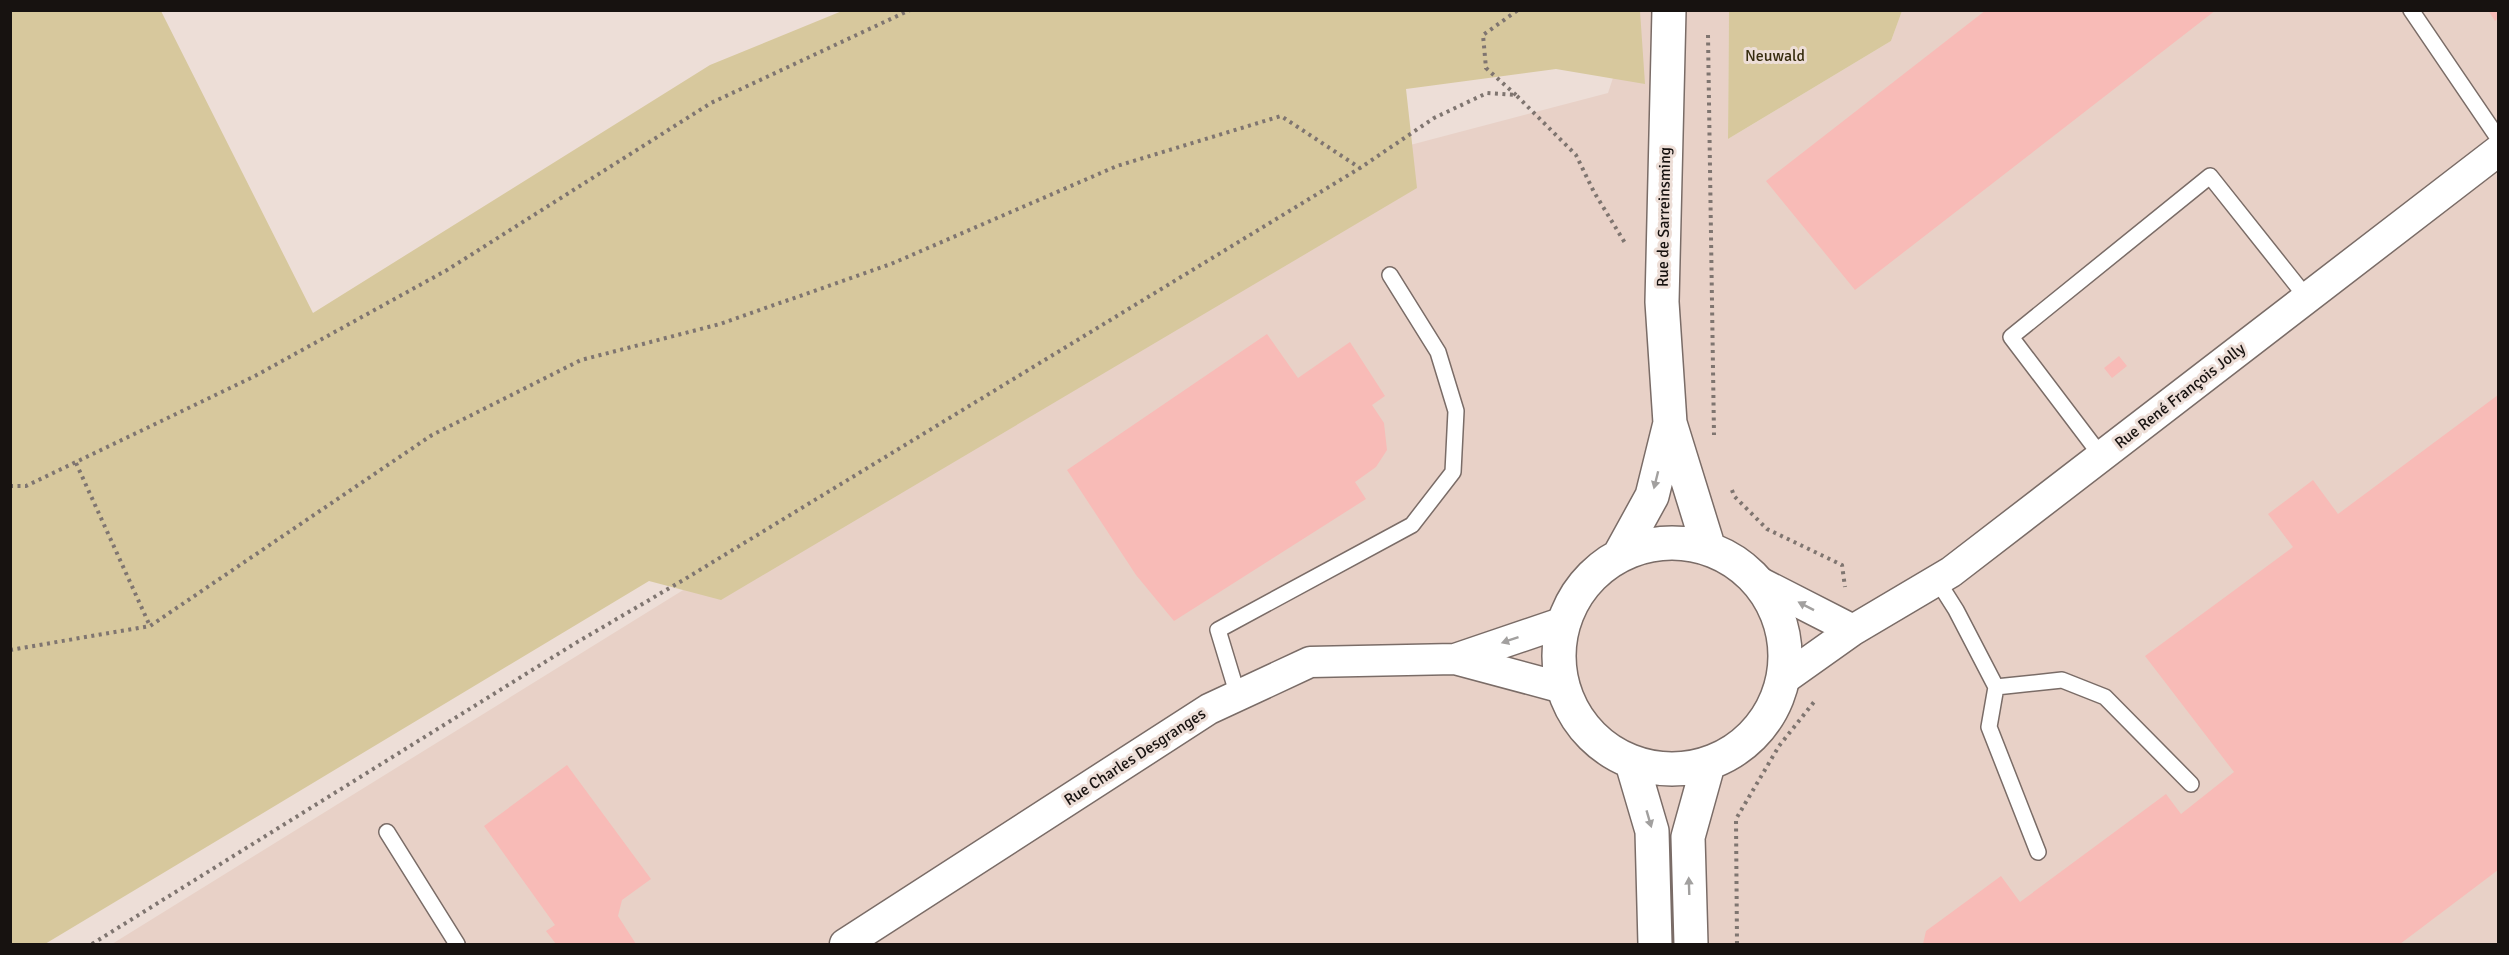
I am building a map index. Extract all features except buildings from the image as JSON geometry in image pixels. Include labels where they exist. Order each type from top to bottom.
[{"type":"street","name":"Rue de Sarreinsming","points":[[1669,10],[1662,302],[1670,423],[1709,549]]},
{"type":"street","name":"Rue René François Jolly","points":[[1784,679],[1853,630],[1937,580],[2102,457],[2499,151]]},
{"type":"street","name":"Rue de Sarreinsming","points":[[1619,556],[1652,496],[1670,423]]},
{"type":"street","points":[[1678,543],[1709,549],[1736,562],[1758,582],[1777,612],[1786,645],[1784,679],[1774,707],[1757,732],[1735,752],[1708,765],[1670,770],[1632,763],[1602,746],[1578,720],[1563,688],[1558,655],[1564,622],[1576,596],[1589,581],[1619,556],[1648,546],[1678,543]]},
{"type":"street","points":[[1758,582],[1853,630]]},
{"type":"street","name":"Rue Charles Desgranges","points":[[845,945],[1209,709],[1310,662],[1455,658],[1564,622]]},
{"type":"street","name":"Rue Charles Desgranges","points":[[1455,658],[1563,688]]},
{"type":"street","points":[[1632,763],[1652,831],[1655,945]]},
{"type":"street","points":[[1691,945],[1688,837],[1708,765]]},
{"type":"lane","points":[[2411,10],[2499,138]]},
{"type":"lane","points":[[2102,457],[2011,337],[2210,176],[2307,298]]},
{"type":"lane","points":[[1238,696],[1218,630],[1412,525],[1453,472],[1456,411],[1438,352],[1390,275]]},
{"type":"lane","points":[[1937,580],[1956,610],[1996,687],[1989,727],[2038,852]]},
{"type":"lane","points":[[1996,687],[2062,680],[2105,697],[2191,784]]},
{"type":"lane","points":[[387,832],[457,945]]},
{"type":"path","points":[[10,486],[26,486],[255,376],[447,270],[711,103],[910,10]]},
{"type":"path","points":[[1518,10],[1483,35],[1486,68],[1576,155],[1594,192],[1631,252]]},
{"type":"path","points":[[1707,34],[1714,447]]},
{"type":"path","points":[[92,945],[564,651],[1360,168],[1434,118],[1487,93],[1516,95]]},
{"type":"path","points":[[10,650],[150,626],[432,435],[581,360],[720,324],[891,264],[1117,166],[1281,116],[1360,168]]},
{"type":"path","points":[[76,462],[150,626]]},
{"type":"path","points":[[1730,486],[1734,496],[1767,529],[1842,565],[1853,630]]},
{"type":"path","points":[[1737,945],[1736,819],[1779,746],[1818,695]]},
{"type":"shaded area","points":[[1635,11],[1729,11],[1728,139],[1891,41],[1902,11],[2498,11],[2498,944],[112,944],[1395,149],[1608,93]]},
{"type":"green space","name":"Neuwald","points":[[1729,10],[1902,11],[1891,41],[1728,139]]},
{"type":"green space","points":[[10,11],[161,11],[313,313],[710,65],[842,11],[1640,11],[1645,84],[1556,69],[1406,89],[1417,188],[721,600],[649,581],[45,944],[11,944]]}]
